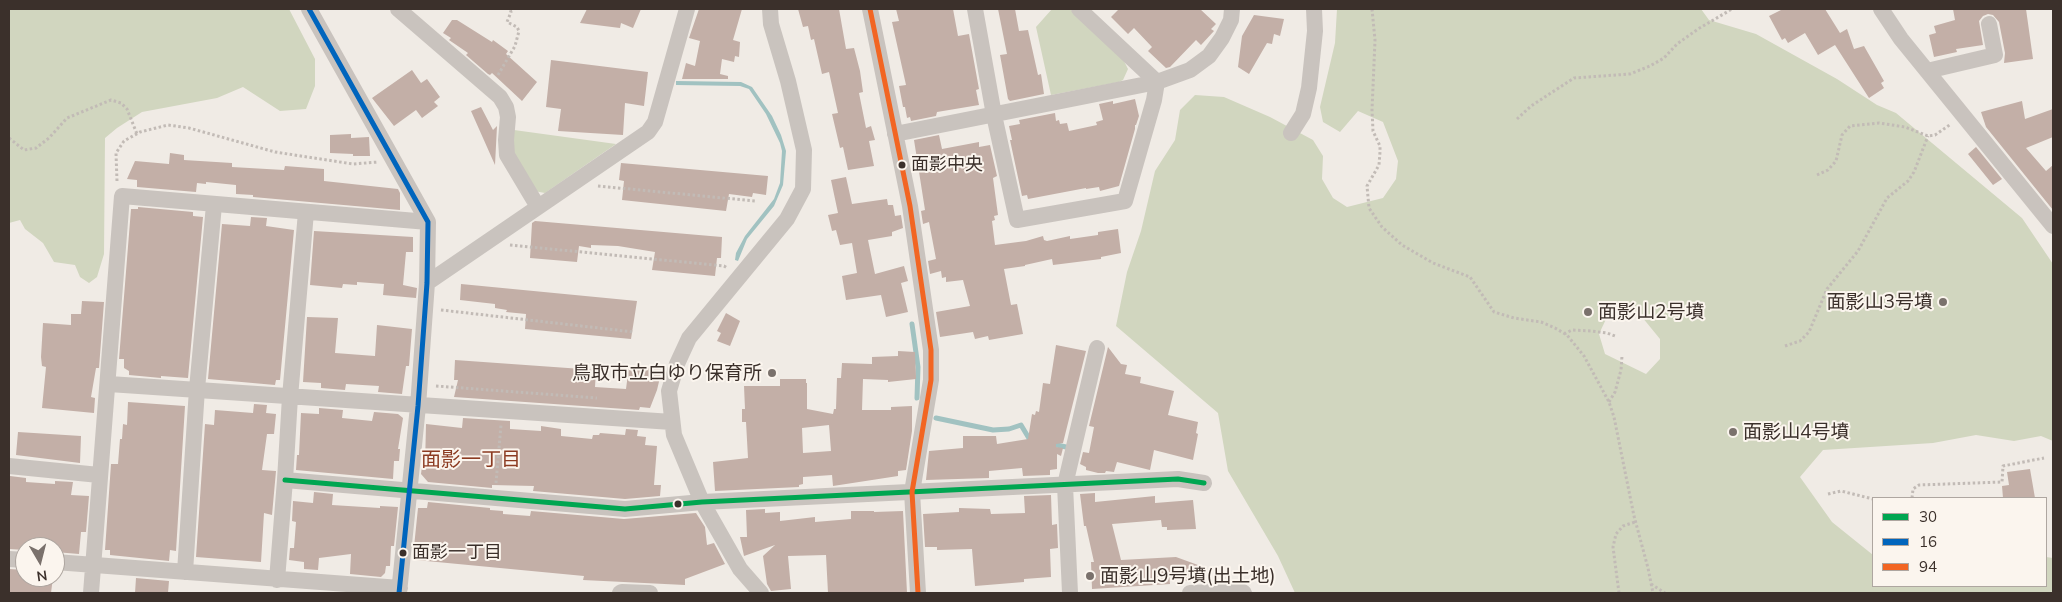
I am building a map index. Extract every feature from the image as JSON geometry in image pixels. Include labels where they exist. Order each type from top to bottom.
[{"type":"street","points":[[65,563],[399,591],[411,490],[426,309],[428,222],[309,9]]},
{"type":"street","points":[[398,9],[500,97],[506,107],[507,155],[538,207]]},
{"type":"street","points":[[760,593],[740,569],[702,502],[674,434],[669,391],[677,364],[689,338],[787,219],[802,189],[804,150],[788,81],[771,24],[770,9]]},
{"type":"street","points":[[870,9],[910,206],[931,350],[931,380],[912,492],[918,593]]},
{"type":"street","points":[[975,9],[994,115],[1017,220],[1125,201],[1154,100],[1157,82]]},
{"type":"street","points":[[1079,9],[1157,82]]},
{"type":"street","points":[[895,134],[1157,82],[1190,70],[1209,56],[1231,20],[1232,9]]},
{"type":"street","points":[[1291,133],[1303,114],[1309,88],[1315,31],[1314,9]]},
{"type":"street","points":[[1881,9],[1901,39],[2052,221]]},
{"type":"street","points":[[427,283],[648,132],[655,122],[683,10]]},
{"type":"street","points":[[1927,71],[1995,55],[1989,24]]},
{"type":"street","points":[[91,593],[122,196],[428,222]]},
{"type":"street","points":[[185,572],[197,389],[214,205]]},
{"type":"street","points":[[277,580],[306,212]]},
{"type":"street","points":[[1070,593],[1065,485],[1097,348]]},
{"type":"street","points":[[108,384],[672,422]]},
{"type":"street","points":[[9,466],[99,475]]},
{"type":"street","points":[[286,480],[625,509],[702,502],[1178,479],[1204,483]]},
{"type":"street","points":[[1190,593],[1241,591],[1244,593]]},
{"type":"street","points":[[620,593],[650,593]]},
{"type":"path","points":[[490,88],[515,46],[519,31],[517,26],[506,22],[511,12],[510,9]]},
{"type":"path","points":[[1372,9],[1375,40],[1373,131],[1380,146],[1380,152],[1379,165],[1367,186],[1368,202],[1374,217],[1391,238],[1419,256],[1470,277],[1494,312],[1514,318],[1541,322],[1564,334],[1584,356],[1610,402],[1652,593]]},
{"type":"path","points":[[1517,119],[1531,106],[1574,78],[1630,74],[1650,66],[1664,58],[1677,44],[1698,29],[1732,9]]},
{"type":"path","points":[[9,138],[24,150],[36,148],[49,138],[67,118],[111,100],[121,103],[127,109],[137,134]]},
{"type":"path","points":[[1817,174],[1828,170],[1836,161],[1842,134],[1850,126],[1879,123],[1905,127],[1928,136],[1935,135],[1945,129],[1963,115]]},
{"type":"path","points":[[122,196],[117,175],[116,153],[124,141],[137,134],[168,125],[189,128],[275,152],[353,164],[393,162]]},
{"type":"path","points":[[1785,346],[1800,341],[1809,332],[1827,289],[1858,251],[1887,198],[1908,181],[1914,172],[1928,136]]},
{"type":"path","points":[[572,183],[755,202]]},
{"type":"path","points":[[485,243],[724,266],[737,280]]},
{"type":"path","points":[[426,309],[634,332]]},
{"type":"path","points":[[1564,334],[1572,330],[1591,330],[1607,332],[1615,336]]},
{"type":"path","points":[[1610,402],[1621,370],[1622,356]]},
{"type":"path","points":[[420,385],[597,398]]},
{"type":"path","points":[[495,498],[502,412]]},
{"type":"path","points":[[1912,497],[1913,489],[1919,485],[2002,482],[2003,466],[2044,458]]},
{"type":"path","points":[[1828,494],[1848,492],[1872,499]]},
{"type":"path","points":[[1619,593],[1613,546],[1616,534],[1624,526],[1635,522]]},
{"type":"path","points":[[1651,584],[1665,593]]},
{"type":"green space","points":[[9,9],[289,9],[315,59],[315,86],[306,109],[280,111],[243,87],[217,98],[142,112],[105,138],[104,254],[97,277],[89,283],[80,277],[75,265],[54,262],[43,243],[25,229],[20,220],[9,223]]},
{"type":"green space","points":[[1052,9],[1070,9],[1123,59],[1128,69],[1123,80],[1051,95],[1036,27]]},
{"type":"green space","points":[[1337,9],[1701,9],[1709,20],[1756,34],[1837,79],[1877,105],[1896,113],[2022,218],[2053,264],[2053,441],[2041,436],[2014,441],[1976,435],[1933,443],[1823,450],[1800,477],[1832,522],[1872,554],[1872,587],[2047,587],[2047,557],[2053,558],[2053,593],[1295,593],[1278,556],[1228,471],[1218,413],[1116,326],[1127,272],[1141,231],[1155,171],[1175,140],[1180,110],[1195,95],[1224,97],[1270,117],[1313,140],[1323,156],[1322,179],[1333,198],[1347,207],[1383,198],[1396,179],[1398,161],[1383,122],[1358,111],[1340,132],[1323,122],[1320,107],[1335,43]],"holes":[[[1614,309],[1642,317],[1660,339],[1660,359],[1646,374],[1605,354],[1599,334],[1607,317]]]},
{"type":"green space","points":[[514,130],[616,144],[545,193],[534,191],[515,161],[512,139]]},
{"type":"water","points":[[676,81],[741,82],[752,87],[772,116],[781,135],[786,151],[783,185],[774,206],[747,239],[738,261],[735,260],[736,253],[745,236],[774,199],[780,183],[782,151],[780,143],[766,114],[749,89],[740,86],[676,85]]},
{"type":"building","points":[[587,9],[641,9],[633,28],[621,23],[620,28],[580,23]]},
{"type":"building","points":[[699,9],[742,9],[733,40],[740,42],[739,57],[735,56],[734,62],[722,59],[720,74],[728,76],[728,79],[682,79],[686,63],[695,66],[700,41],[689,38]]},
{"type":"building","points":[[798,9],[839,9],[846,49],[854,48],[860,71],[863,92],[859,93],[866,128],[871,126],[875,140],[869,141],[874,166],[848,170],[843,147],[840,148],[832,114],[838,113],[829,72],[822,74],[814,39],[811,40],[808,26],[803,27]]},
{"type":"building","points":[[896,9],[953,9],[958,36],[969,34],[979,89],[976,90],[979,105],[937,112],[936,116],[911,121],[910,117],[907,118],[899,86],[906,85],[892,22],[899,21]]},
{"type":"building","points":[[998,9],[1015,9],[1019,31],[1028,30],[1038,75],[1041,74],[1044,94],[1010,101],[1008,99],[1000,55],[1007,54]]},
{"type":"building","points":[[1119,9],[1200,9],[1216,24],[1211,29],[1214,31],[1201,45],[1196,40],[1170,67],[1166,68],[1148,51],[1152,47],[1134,28],[1128,34],[1111,17]]},
{"type":"building","points":[[1783,9],[1825,9],[1840,33],[1847,29],[1854,49],[1864,46],[1884,81],[1881,83],[1884,88],[1869,98],[1835,45],[1818,55],[1805,33],[1788,43],[1785,38],[1782,40],[1769,16]]},
{"type":"building","points":[[1953,9],[2026,9],[2033,59],[2004,63],[2005,53],[1999,22],[1993,15],[1988,14],[1979,21],[1983,45],[1956,49],[1957,52],[1934,57],[1929,35],[1936,33],[1934,26],[1955,20]]},
{"type":"building","points":[[1254,15],[1284,19],[1280,36],[1274,34],[1272,44],[1267,43],[1249,74],[1238,67],[1242,36]]},
{"type":"building","points":[[452,20],[457,20],[492,42],[493,40],[508,51],[506,54],[537,82],[522,101],[492,73],[488,74],[466,55],[468,53],[449,40],[451,38],[443,33]]},
{"type":"building","points":[[551,60],[648,72],[644,106],[625,103],[623,135],[558,131],[561,109],[546,107]]},
{"type":"building","points":[[412,70],[421,83],[427,79],[440,97],[434,102],[438,106],[422,118],[416,110],[394,126],[372,98]]},
{"type":"building","points":[[1135,99],[1139,116],[1119,186],[1100,191],[1099,187],[1086,188],[1028,199],[1027,195],[1022,196],[1010,140],[1012,140],[1009,126],[1020,124],[1019,120],[1055,113],[1056,121],[1059,120],[1060,124],[1067,123],[1069,131],[1097,125],[1096,122],[1103,120],[1099,104],[1113,101],[1113,104]]},
{"type":"building","points":[[2022,101],[2025,119],[2053,109],[2053,137],[2026,148],[2046,171],[2053,165],[2053,210],[1986,127],[1981,112]]},
{"type":"building","points":[[481,107],[493,130],[497,126],[495,165],[471,111]]},
{"type":"building","points":[[351,134],[351,138],[369,137],[370,156],[330,153],[330,135]]},
{"type":"building","points":[[939,135],[942,149],[979,142],[979,147],[990,145],[997,176],[993,178],[998,215],[994,216],[995,220],[992,221],[995,245],[1026,241],[1043,236],[1044,240],[1047,241],[1070,236],[1070,239],[1098,235],[1098,232],[1118,229],[1121,253],[1101,257],[1101,259],[1053,265],[1052,259],[1004,269],[1011,305],[1017,304],[1023,334],[989,340],[988,336],[975,339],[973,332],[940,337],[936,312],[970,306],[963,280],[946,282],[946,277],[942,278],[941,271],[930,274],[928,261],[936,259],[929,222],[923,224],[921,211],[925,210],[914,140]]},
{"type":"building","points":[[1976,147],[2002,179],[1993,185],[1968,154]]},
{"type":"building","points":[[170,153],[184,155],[184,160],[232,163],[232,167],[284,170],[285,166],[324,169],[324,181],[398,189],[400,193],[400,210],[253,197],[253,195],[236,194],[236,185],[206,182],[206,184],[197,183],[196,192],[137,187],[137,180],[127,179],[135,161],[169,164]]},
{"type":"building","points":[[621,163],[768,176],[766,195],[753,193],[752,197],[729,194],[726,211],[622,200],[624,181],[619,180]]},
{"type":"building","points":[[846,177],[852,204],[887,199],[888,205],[893,205],[895,216],[901,215],[903,228],[892,232],[892,236],[868,240],[875,274],[904,266],[908,281],[901,283],[908,312],[886,317],[881,295],[846,300],[842,276],[857,273],[852,243],[840,245],[836,230],[832,231],[828,215],[838,213],[831,180]]},
{"type":"building","points":[[138,207],[193,212],[193,216],[203,217],[188,378],[129,375],[129,371],[124,368],[124,359],[119,359],[131,209],[138,209]]},
{"type":"building","points":[[251,217],[267,218],[266,226],[294,230],[280,380],[276,380],[275,385],[208,379],[222,224],[250,226]]},
{"type":"building","points":[[535,221],[722,237],[721,258],[717,258],[715,276],[652,270],[655,252],[618,246],[591,245],[591,248],[579,246],[577,262],[530,258],[532,223]]},
{"type":"building","points":[[314,231],[413,237],[413,252],[406,252],[403,285],[417,288],[416,298],[383,295],[384,284],[357,282],[357,285],[343,284],[342,288],[310,285]]},
{"type":"building","points":[[461,284],[637,301],[631,339],[525,329],[526,314],[506,312],[507,310],[495,308],[495,304],[460,300]]},
{"type":"building","points":[[82,301],[104,302],[99,368],[96,368],[91,397],[95,398],[94,413],[42,408],[46,367],[42,366],[41,357],[43,323],[71,325],[71,314],[81,314]]},
{"type":"building","points":[[726,313],[740,321],[730,346],[717,341],[721,333],[717,331]]},
{"type":"building","points":[[307,317],[338,318],[335,353],[375,356],[377,325],[412,329],[409,366],[406,366],[402,394],[378,392],[379,386],[346,384],[345,390],[321,388],[321,383],[303,382]]},
{"type":"building","points":[[1056,345],[1086,351],[1063,443],[1056,444],[1056,447],[1063,448],[1061,456],[1057,454],[1057,469],[1050,470],[1050,475],[1023,476],[1022,468],[989,471],[989,478],[926,480],[929,451],[963,448],[963,436],[996,436],[997,444],[1028,439],[1032,414],[1035,415],[1036,411],[1039,412],[1043,383],[1050,384]]},
{"type":"building","points":[[1108,347],[1121,364],[1127,365],[1125,374],[1141,377],[1140,383],[1174,391],[1168,415],[1198,422],[1196,433],[1198,434],[1193,460],[1154,450],[1150,470],[1117,462],[1114,472],[1098,473],[1086,470],[1086,467],[1080,464],[1083,452],[1089,453],[1094,427],[1089,426]]},
{"type":"building","points":[[898,351],[915,352],[916,379],[888,382],[888,380],[863,379],[862,410],[891,410],[891,407],[912,406],[912,431],[906,470],[898,471],[898,476],[833,486],[832,475],[803,477],[803,484],[799,485],[799,487],[715,491],[713,462],[748,458],[746,422],[742,422],[742,409],[745,409],[744,386],[780,386],[780,379],[806,379],[807,409],[833,414],[834,409],[836,409],[837,378],[841,378],[842,363],[872,364],[872,357],[898,356]],"holes":[[[829,425],[831,451],[803,453],[802,428]]]},
{"type":"building","points":[[455,360],[596,370],[595,387],[626,389],[629,366],[662,369],[650,408],[640,407],[639,410],[454,397],[458,380],[454,380]]},
{"type":"building","points":[[128,402],[185,406],[176,551],[170,550],[169,561],[110,555],[110,550],[105,550],[111,464],[118,464],[123,424],[127,425]]},
{"type":"building","points":[[254,404],[267,405],[266,413],[276,414],[274,434],[267,434],[262,470],[276,471],[272,515],[264,513],[261,562],[196,557],[205,424],[214,425],[215,410],[253,413]]},
{"type":"building","points":[[319,408],[343,410],[342,418],[372,421],[374,412],[398,414],[403,418],[398,449],[400,449],[399,461],[394,461],[393,479],[296,470],[297,455],[299,455],[301,413],[319,414]]},
{"type":"building","points":[[463,418],[510,421],[510,429],[541,431],[541,426],[561,429],[561,436],[592,439],[593,435],[599,435],[600,433],[625,435],[626,429],[638,430],[637,436],[646,437],[645,445],[657,446],[654,485],[661,485],[660,496],[625,499],[533,491],[534,486],[492,485],[492,488],[428,482],[421,474],[422,466],[425,466],[426,424],[462,428]]},
{"type":"building","points":[[18,432],[81,436],[80,463],[16,455]]},
{"type":"building","points":[[2030,469],[2035,497],[2003,497],[2002,486],[2009,485],[2007,472]]},
{"type":"building","points":[[10,476],[26,478],[26,482],[55,484],[55,481],[73,482],[71,495],[89,496],[86,532],[81,532],[79,554],[65,553],[65,537],[15,537],[15,549],[9,549]]},
{"type":"building","points":[[314,492],[333,494],[332,505],[380,508],[380,506],[398,507],[394,546],[391,546],[390,566],[386,566],[385,573],[381,577],[350,574],[351,554],[319,558],[318,570],[304,569],[304,562],[289,560],[290,548],[294,548],[296,522],[292,521],[293,501],[313,503]]},
{"type":"building","points":[[1095,493],[1095,502],[1155,496],[1155,503],[1193,500],[1196,529],[1167,530],[1167,527],[1162,527],[1161,520],[1112,524],[1121,560],[1176,557],[1198,565],[1193,580],[1190,579],[1189,582],[1169,574],[1170,584],[1092,589],[1091,562],[1094,562],[1086,526],[1084,526],[1080,494]]},
{"type":"building","points":[[1051,495],[1052,525],[1057,524],[1058,548],[1050,549],[1051,577],[1024,579],[1024,582],[975,586],[972,549],[937,550],[937,547],[925,547],[923,514],[959,512],[959,508],[990,509],[991,514],[1025,513],[1024,496]]},
{"type":"building","points":[[428,502],[490,508],[490,510],[503,511],[503,514],[530,516],[531,511],[624,519],[696,513],[705,527],[707,545],[714,543],[725,564],[685,579],[685,585],[583,580],[584,576],[416,560],[418,547],[414,547],[418,508],[427,508]]},
{"type":"building","points":[[765,509],[765,513],[780,512],[780,521],[815,517],[815,522],[851,519],[851,511],[903,511],[907,593],[828,593],[826,555],[788,556],[791,589],[771,591],[767,584],[763,556],[775,545],[744,556],[740,537],[747,537],[746,510]]},
{"type":"building","points":[[9,569],[15,569],[15,587],[52,587],[51,593],[9,593]]},
{"type":"building","points":[[136,578],[169,581],[168,593],[135,593]]},
{"type":"waterway","points":[[912,324],[918,367],[917,398]]},
{"type":"waterway","points":[[936,418],[993,430],[1009,429],[1021,425],[1030,440],[1033,441]]},
{"type":"waterway","points":[[1052,444],[1066,447]]},
{"type":"transit line","name":"16","points":[[309,9],[428,222],[427,283],[418,406],[399,593]]},
{"type":"transit line","name":"94","points":[[870,9],[910,206],[931,350],[931,380],[912,492],[918,593]]},
{"type":"transit line","name":"30","points":[[285,480],[625,509],[702,502],[1178,479],[1204,483]]},
{"type":"place","name":"面影中央","points":[[902,165]]},
{"type":"place","name":"面影山3号墳","points":[[1943,302]]},
{"type":"place","name":"面影山2号墳","points":[[1588,312]]},
{"type":"place","name":"鳥取市立白ゆり保育所","points":[[772,373]]},
{"type":"place","name":"面影山4号墳","points":[[1733,432]]},
{"type":"place","name":"面影一丁目","points":[[403,553]]},
{"type":"place","name":"面影山9号墳(出土地)","points":[[1090,576]]},
{"type":"district","name":"面影一丁目","points":[[471,460]]}]
